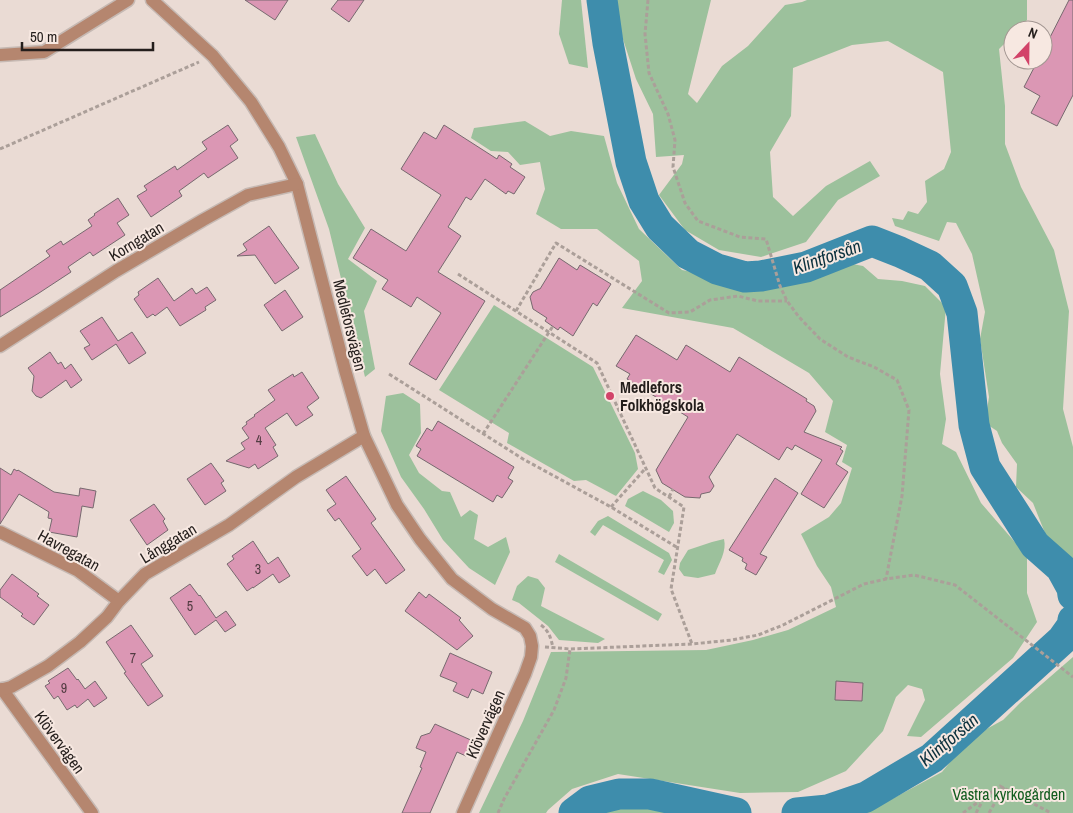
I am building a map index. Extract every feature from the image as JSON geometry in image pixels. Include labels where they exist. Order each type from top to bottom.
[{"type":"street","points":[[0,55],[44,52],[128,0]]},
{"type":"street","name":"Medleforsvägen","points":[[152,0],[212,56],[251,102],[279,147],[297,184],[364,436],[396,505],[452,579],[492,609],[525,628],[530,636],[532,646]]},
{"type":"street","name":"Korngatan","points":[[0,346],[116,271],[248,195],[297,184]]},
{"type":"street","name":"Långgatan","points":[[1,689],[11,687],[48,666],[80,642],[107,617],[119,601],[145,574],[229,525],[296,477],[364,436]]},
{"type":"street","name":"Havregatan","points":[[0,532],[77,570],[119,601]]},
{"type":"street","name":"Klövervägen","points":[[464,813],[525,674],[531,657],[532,646]]},
{"type":"street","name":"Klövervägen","points":[[1,689],[92,813]]},
{"type":"path","points":[[648,0],[645,34],[649,73],[668,114],[675,140],[673,167],[685,203],[698,221],[740,237],[766,239],[780,286],[787,301],[820,339],[848,357],[874,367],[897,380],[909,410],[902,496],[886,579]]},
{"type":"path","points":[[0,149],[212,56]]},
{"type":"path","points":[[516,311],[556,243],[669,313],[690,312],[710,300],[738,296],[758,301],[787,301]]},
{"type":"path","points":[[458,274],[597,363],[655,488],[684,507],[671,589],[692,644]]},
{"type":"path","points":[[483,434],[553,326]]},
{"type":"path","points":[[389,374],[523,460],[611,507],[678,548]]},
{"type":"path","points":[[611,507],[645,470]]},
{"type":"path","points":[[669,497],[673,490]]},
{"type":"path","points":[[532,646],[570,649],[692,644],[732,640],[758,635],[783,625],[864,584],[914,575],[955,585],[1072,677]]},
{"type":"path","points":[[537,622],[545,628],[550,636],[553,648]]},
{"type":"path","points":[[498,813],[554,710],[566,678],[570,649]]},
{"type":"path","points":[[963,813],[1000,786],[1051,813]]},
{"type":"path","points":[[989,813],[1004,787]]},
{"type":"path","points":[[976,813],[985,797]]},
{"type":"green space","points":[[562,0],[581,0],[588,68],[569,64],[559,34]]},
{"type":"green space","points":[[614,0],[711,0],[688,94],[697,103],[722,66],[748,46],[785,5],[807,0],[1027,0],[1027,20],[1003,20],[1003,45],[999,49],[1005,106],[1005,144],[1021,187],[1054,250],[1069,311],[1063,409],[1073,447],[1073,564],[1049,543],[1033,503],[1016,487],[1017,464],[1002,443],[997,431],[985,423],[989,397],[980,339],[985,312],[972,254],[956,223],[947,222],[939,241],[895,226],[892,218],[903,220],[908,211],[918,214],[927,202],[925,181],[944,169],[951,152],[943,72],[888,41],[852,45],[793,68],[791,116],[770,152],[773,197],[793,216],[826,186],[870,161],[880,176],[838,200],[806,242],[761,257],[719,250],[685,230],[659,195],[682,164],[684,155],[656,157],[653,114],[636,79],[619,27]]},
{"type":"green space","points":[[525,121],[550,136],[571,131],[604,136],[617,183],[639,229],[682,270],[737,281],[743,288],[751,291],[766,285],[801,281],[842,262],[863,266],[878,279],[902,281],[925,286],[946,307],[940,374],[946,419],[942,444],[956,452],[981,503],[1027,556],[1027,593],[1037,622],[1013,658],[921,737],[907,736],[925,700],[922,689],[908,685],[896,697],[883,731],[846,771],[798,792],[740,793],[618,774],[572,789],[546,813],[479,813],[523,721],[551,652],[706,650],[788,630],[836,607],[831,587],[817,566],[801,534],[829,517],[841,503],[852,468],[842,462],[847,445],[825,432],[833,401],[809,373],[733,328],[622,308],[642,281],[639,261],[597,229],[561,229],[536,214],[545,189],[540,162],[520,165],[508,152],[491,151],[471,138],[474,128]]},
{"type":"green space","points":[[315,134],[338,184],[365,228],[348,259],[377,281],[364,311],[375,369],[365,377],[329,229],[296,137]]},
{"type":"green space","points":[[494,305],[593,367],[635,453],[638,469],[616,496],[586,480],[574,481],[507,443],[509,433],[439,390]]},
{"type":"green space","points":[[403,393],[420,404],[421,433],[409,455],[419,473],[442,491],[450,492],[461,517],[470,510],[478,515],[474,539],[488,547],[506,537],[510,552],[495,585],[469,568],[443,540],[401,477],[381,431],[386,396]]},
{"type":"green space","points":[[643,491],[661,500],[673,511],[674,523],[669,532],[625,506],[628,499]]},
{"type":"green space","points":[[608,516],[669,553],[672,560],[664,575],[658,572],[664,560],[603,525],[595,536],[590,532],[598,521]]},
{"type":"green space","points":[[724,539],[724,552],[715,574],[698,578],[684,576],[679,569],[680,563],[688,550]]},
{"type":"green space","points":[[559,554],[662,614],[658,621],[555,562]]},
{"type":"green space","points":[[528,576],[538,579],[545,588],[541,606],[605,639],[598,643],[559,640],[548,626],[519,603],[512,600],[517,586]]},
{"type":"green space","name":"Västra kyrkogården","points":[[1073,657],[1073,813],[854,813],[890,800],[942,772],[970,738],[1003,720]]},
{"type":"green space","points":[[605,808],[661,808],[678,813],[598,813]]},
{"type":"building","points":[[245,0],[288,0],[275,20]]},
{"type":"building","points":[[338,0],[364,0],[349,22],[331,9]]},
{"type":"building","points":[[1069,0],[1073,0],[1073,95],[1057,126],[1031,113],[1040,96],[1024,87],[1033,70],[1053,70],[1053,31]]},
{"type":"building","points":[[228,125],[238,140],[230,146],[238,158],[208,178],[204,173],[179,191],[182,196],[151,217],[137,196],[147,190],[144,186],[175,166],[177,170],[207,149],[202,142]]},
{"type":"building","points":[[444,125],[497,159],[499,155],[512,164],[510,167],[525,177],[514,194],[508,191],[506,194],[485,179],[471,200],[466,197],[448,227],[461,236],[438,272],[485,301],[436,380],[409,364],[441,313],[417,297],[411,307],[382,289],[388,280],[353,258],[371,229],[406,251],[441,195],[401,169],[424,132],[436,139]]},
{"type":"building","points":[[118,198],[129,215],[117,223],[125,235],[93,256],[90,252],[68,267],[71,272],[0,317],[0,290],[50,256],[46,251],[61,241],[63,245],[92,226],[88,220]]},
{"type":"building","points":[[269,226],[299,268],[275,284],[255,255],[237,256],[247,250],[243,244]]},
{"type":"building","points":[[559,258],[577,270],[580,265],[611,284],[597,306],[593,303],[573,336],[560,327],[558,330],[545,321],[547,318],[533,309],[530,297],[533,292],[540,289]]},
{"type":"building","points":[[158,278],[174,301],[192,288],[196,294],[207,287],[216,300],[205,307],[206,310],[180,326],[167,307],[155,316],[153,314],[147,318],[134,299],[139,295],[138,292]]},
{"type":"building","points":[[285,290],[303,317],[282,331],[264,305]]},
{"type":"building","points":[[102,317],[118,341],[132,332],[146,353],[129,364],[116,344],[92,360],[84,348],[90,345],[80,331]]},
{"type":"building","points":[[636,335],[677,360],[686,345],[730,372],[739,357],[807,399],[806,401],[814,406],[816,411],[804,432],[842,447],[840,449],[843,451],[836,464],[848,472],[824,508],[801,494],[822,460],[795,445],[792,450],[787,447],[779,460],[737,434],[709,477],[714,486],[710,492],[701,494],[700,498],[685,497],[662,483],[656,470],[688,417],[627,379],[630,374],[616,366]]},
{"type":"building","points":[[50,352],[58,364],[61,362],[65,369],[71,364],[82,380],[71,388],[66,380],[41,398],[32,391],[34,376],[28,368]]},
{"type":"building","points":[[302,372],[319,398],[307,407],[313,415],[296,426],[287,413],[265,428],[276,445],[273,447],[278,456],[258,469],[255,464],[249,468],[226,461],[245,449],[241,443],[249,438],[242,428],[247,424],[246,422],[275,400],[268,390],[293,374],[294,377]]},
{"type":"building","points":[[438,421],[514,467],[508,478],[513,481],[502,498],[497,495],[493,502],[417,456],[421,449],[416,446],[427,428],[432,431]]},
{"type":"building","points":[[211,463],[224,481],[221,483],[226,491],[205,505],[187,479]]},
{"type":"building","points":[[0,468],[11,475],[14,469],[18,470],[54,492],[79,496],[80,488],[96,491],[93,508],[82,506],[77,537],[49,532],[52,519],[48,518],[49,512],[19,494],[0,524]]},
{"type":"building","points":[[346,476],[376,519],[371,523],[405,570],[386,584],[375,569],[367,576],[352,556],[361,549],[339,518],[335,521],[327,510],[336,504],[326,490]]},
{"type":"building","points":[[775,478],[798,493],[760,554],[767,557],[756,575],[745,569],[747,564],[742,561],[743,558],[729,550]]},
{"type":"building","points":[[154,504],[165,519],[163,521],[168,530],[147,545],[130,520]]},
{"type":"building","points":[[253,541],[268,564],[278,557],[290,576],[279,583],[273,574],[247,591],[227,564],[234,559],[232,556]]},
{"type":"building","points":[[12,574],[39,594],[37,596],[49,605],[34,625],[0,597],[0,590]]},
{"type":"building","points":[[190,584],[216,618],[226,611],[236,625],[225,632],[216,620],[195,635],[170,598]]},
{"type":"building","points":[[419,592],[426,598],[429,594],[461,618],[459,620],[473,636],[457,650],[405,611]]},
{"type":"building","points":[[131,625],[153,656],[141,664],[163,696],[148,706],[124,673],[126,672],[106,642]]},
{"type":"building","points":[[450,653],[492,672],[483,694],[472,689],[468,698],[453,691],[457,683],[440,676]]},
{"type":"building","points":[[68,668],[85,689],[95,681],[107,698],[94,707],[88,699],[77,708],[75,705],[67,710],[58,696],[54,699],[45,686],[50,683],[48,681]]},
{"type":"building","points":[[836,681],[863,683],[862,701],[835,700]]},
{"type":"building","points":[[435,724],[473,741],[466,756],[457,752],[430,813],[402,813],[422,768],[420,767],[426,752],[416,748],[421,736],[430,733]]},
{"type":"waterway","name":"Klintforsån","points":[[602,0],[608,43],[631,162],[644,201],[660,227],[688,254],[717,269],[745,277],[761,276],[806,267],[872,241],[930,266],[952,286],[962,313],[974,425],[985,467],[1035,545],[1061,568],[1072,588],[1073,595]]},
{"type":"waterway","name":"Klintforsån","points":[[797,813],[828,810],[866,797],[932,758],[1062,640],[1072,626],[1073,620]]},
{"type":"waterway","name":"Klintforsån","points":[[574,813],[590,801],[619,794],[650,794],[736,813]]},
{"type":"place","name":"Medlefors Folkhögskola","points":[[610,396]]}]
